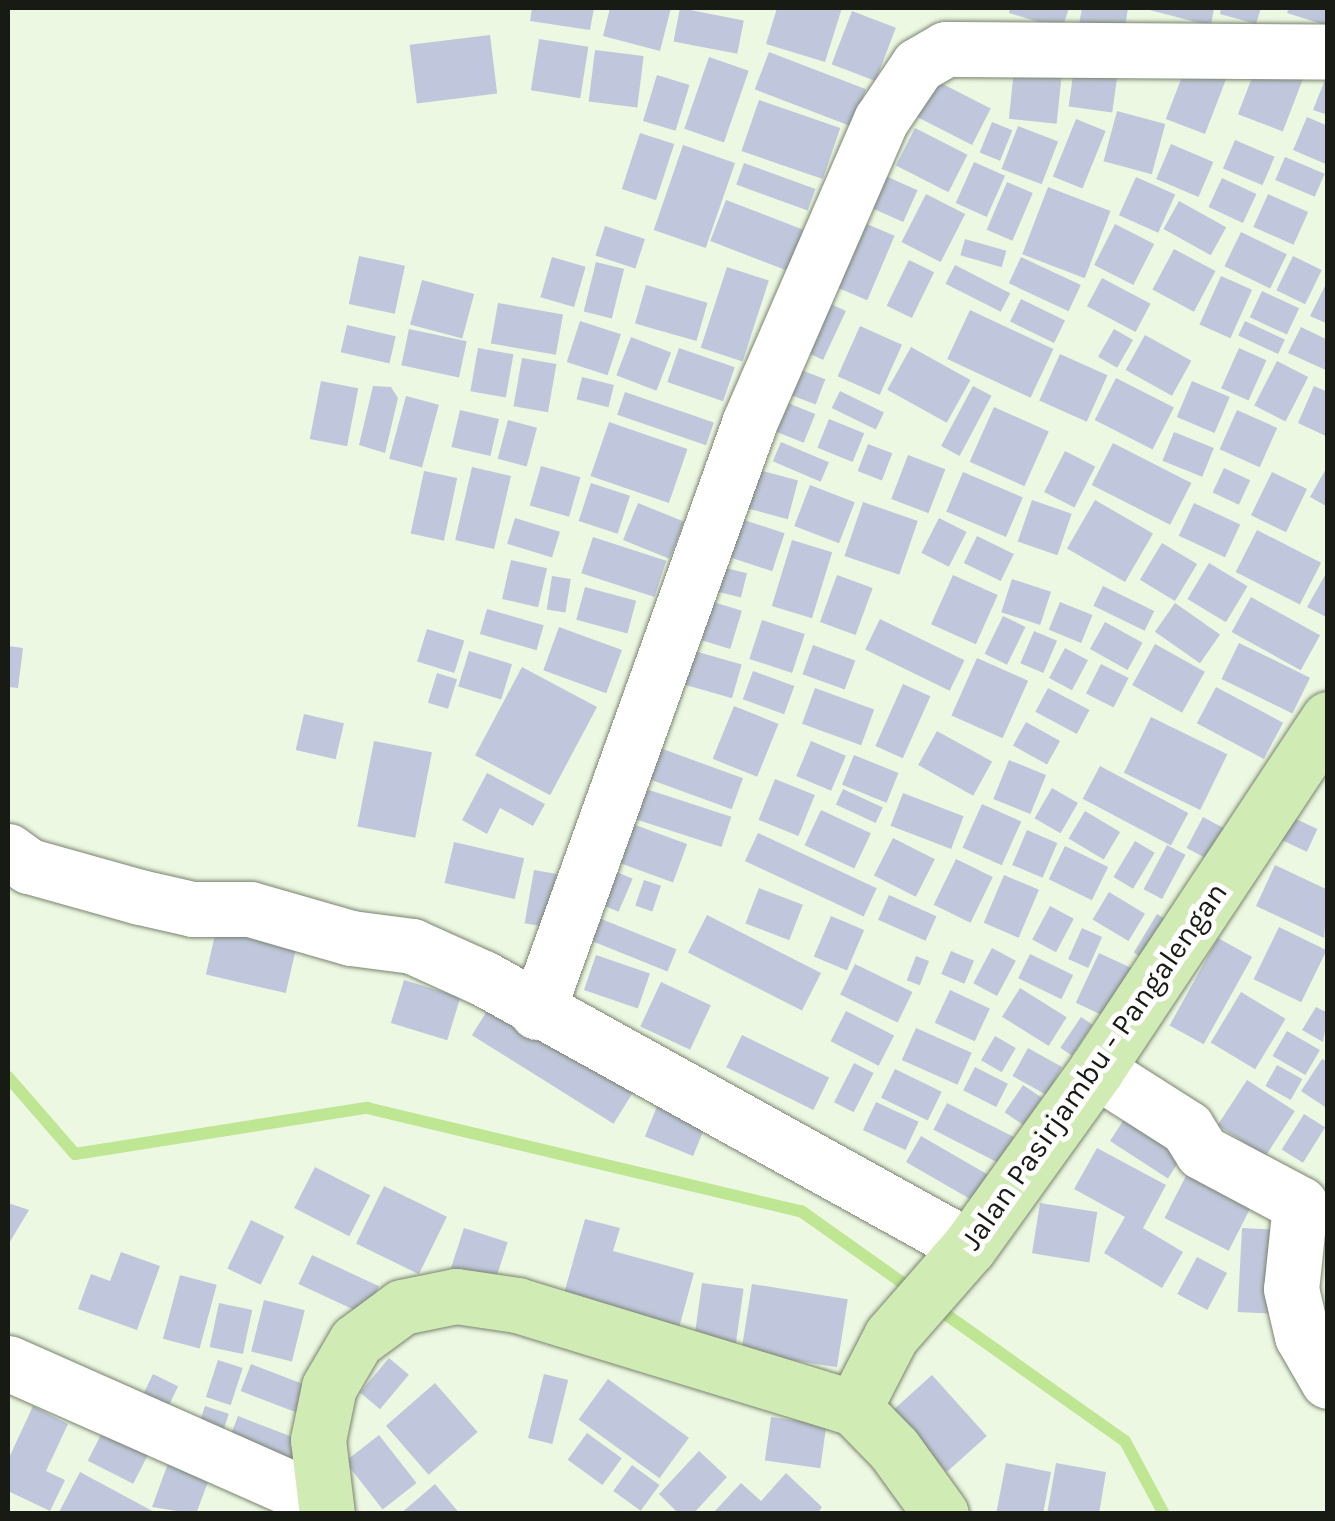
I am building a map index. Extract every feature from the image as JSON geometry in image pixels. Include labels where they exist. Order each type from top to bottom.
[{"type":"main road","name":"Jalan Pasirjambu - Pangalengan","points":[[854,1408],[890,1336],[962,1254],[1096,1070],[1328,720]]},
{"type":"main road","points":[[321,1508],[318,1440],[328,1387],[356,1341],[402,1307],[456,1296],[517,1305],[854,1408],[894,1448],[941,1514]]},
{"type":"street","points":[[546,988],[570,912],[750,421],[880,120],[918,65],[946,49],[1328,52]]},
{"type":"street","points":[[11,854],[29,866],[158,901],[250,910],[351,938],[412,946],[483,978],[546,988],[962,1254]]},
{"type":"street","points":[[1096,1070],[1187,1128],[1202,1152],[1300,1204],[1291,1289],[1302,1336],[1328,1380]]},
{"type":"street","points":[[8,1363],[321,1508]]},
{"type":"building","points":[[532,8],[594,8],[590,30],[530,21]]},
{"type":"building","points":[[610,8],[671,8],[660,51],[603,36]]},
{"type":"building","points":[[680,8],[744,20],[737,54],[674,41]]},
{"type":"building","points":[[777,8],[842,8],[825,62],[766,44]]},
{"type":"building","points":[[1010,8],[1069,8],[1062,29],[1009,13]]},
{"type":"building","points":[[1082,8],[1128,8],[1124,33],[1079,25]]},
{"type":"building","points":[[1142,8],[1214,8],[1211,26]]},
{"type":"building","points":[[1221,8],[1261,8],[1256,24],[1220,14]]},
{"type":"building","points":[[1289,8],[1328,8],[1328,26],[1287,13]]},
{"type":"building","points":[[852,11],[896,28],[875,81],[832,64]]},
{"type":"building","points":[[490,35],[497,94],[417,103],[410,45]]},
{"type":"building","points":[[539,39],[588,47],[580,98],[531,90]]},
{"type":"building","points":[[595,50],[644,56],[637,108],[589,102]]},
{"type":"building","points":[[769,52],[866,89],[852,127],[755,89]]},
{"type":"building","points":[[1076,54],[1120,60],[1112,113],[1069,106]]},
{"type":"building","points":[[709,57],[749,71],[724,143],[684,129]]},
{"type":"building","points":[[1188,61],[1227,76],[1205,134],[1166,119]]},
{"type":"building","points":[[1258,62],[1303,79],[1283,131],[1238,114]]},
{"type":"building","points":[[1014,70],[1062,75],[1057,124],[1009,119]]},
{"type":"building","points":[[1328,72],[1328,115],[1313,110]]},
{"type":"building","points":[[923,74],[991,109],[972,145],[904,111]]},
{"type":"building","points":[[657,75],[690,85],[675,131],[643,121]]},
{"type":"building","points":[[759,100],[840,128],[823,179],[741,151]]},
{"type":"building","points":[[1117,111],[1165,124],[1152,174],[1104,161]]},
{"type":"building","points":[[1307,117],[1328,126],[1328,165],[1293,150]]},
{"type":"building","points":[[1076,119],[1106,131],[1082,188],[1053,176]]},
{"type":"building","points":[[992,122],[1012,130],[1000,161],[980,153]]},
{"type":"building","points":[[1018,126],[1058,141],[1042,184],[1002,169]]},
{"type":"building","points":[[915,128],[968,155],[949,192],[896,165]]},
{"type":"building","points":[[640,133],[674,144],[656,200],[622,189]]},
{"type":"building","points":[[1235,140],[1275,157],[1262,185],[1223,169]]},
{"type":"building","points":[[1171,144],[1213,162],[1198,197],[1156,179]]},
{"type":"building","points":[[683,145],[735,163],[706,248],[654,230]]},
{"type":"building","points":[[1285,157],[1325,174],[1315,197],[1275,180]]},
{"type":"building","points":[[974,162],[1005,176],[987,217],[956,203]]},
{"type":"building","points":[[744,163],[815,189],[808,211],[736,185]]},
{"type":"building","points":[[870,169],[918,190],[903,222],[856,201]]},
{"type":"building","points":[[1136,177],[1175,194],[1158,233],[1119,215]]},
{"type":"building","points":[[1222,178],[1256,194],[1243,223],[1208,207]]},
{"type":"building","points":[[1007,182],[1033,193],[1012,241],[987,230]]},
{"type":"building","points":[[1048,187],[1111,211],[1085,278],[1022,254]]},
{"type":"building","points":[[926,194],[965,214],[941,262],[901,242]]},
{"type":"building","points":[[1268,194],[1308,212],[1294,245],[1253,227]]},
{"type":"building","points":[[726,200],[803,230],[788,271],[710,241]]},
{"type":"building","points":[[1179,201],[1226,227],[1211,255],[1163,229]]},
{"type":"building","points":[[855,219],[895,236],[867,300],[828,283]]},
{"type":"building","points":[[1115,224],[1154,244],[1133,285],[1094,265]]},
{"type":"building","points":[[605,226],[645,239],[635,268],[595,255]]},
{"type":"building","points":[[1241,232],[1287,254],[1270,289],[1224,266]]},
{"type":"building","points":[[965,239],[1006,251],[1002,267],[960,255]]},
{"type":"building","points":[[1174,249],[1215,271],[1194,312],[1152,290]]},
{"type":"building","points":[[359,256],[405,266],[395,314],[349,304]]},
{"type":"building","points":[[1293,256],[1322,270],[1305,304],[1276,290]]},
{"type":"building","points":[[552,257],[586,267],[574,307],[540,297]]},
{"type":"building","points":[[1021,257],[1081,285],[1069,311],[1009,283]]},
{"type":"building","points":[[909,260],[934,272],[912,318],[887,306]]},
{"type":"building","points":[[596,262],[624,269],[612,319],[584,311]]},
{"type":"building","points":[[955,265],[1010,293],[1001,312],[945,284]]},
{"type":"building","points":[[727,267],[769,281],[743,361],[701,348]]},
{"type":"building","points":[[1221,276],[1252,290],[1231,338],[1199,324]]},
{"type":"building","points":[[1102,278],[1151,304],[1136,332],[1087,306]]},
{"type":"building","points":[[422,280],[474,294],[462,338],[410,324]]},
{"type":"building","points":[[1328,280],[1328,324],[1310,316]]},
{"type":"building","points":[[646,285],[708,303],[696,341],[635,323]]},
{"type":"building","points":[[1262,291],[1299,308],[1287,335],[1250,317]]},
{"type":"building","points":[[816,297],[846,311],[823,360],[793,346]]},
{"type":"building","points":[[1021,299],[1065,320],[1054,343],[1010,321]]},
{"type":"building","points":[[498,303],[563,314],[556,355],[491,343]]},
{"type":"building","points":[[970,310],[1053,349],[1031,398],[947,359]]},
{"type":"building","points":[[580,321],[621,334],[608,375],[567,362]]},
{"type":"building","points":[[1245,321],[1285,340],[1278,354],[1238,336]]},
{"type":"building","points":[[347,325],[396,336],[389,364],[341,352]]},
{"type":"building","points":[[860,326],[902,345],[880,395],[838,376]]},
{"type":"building","points":[[1301,327],[1328,340],[1328,371],[1288,353]]},
{"type":"building","points":[[409,329],[467,341],[459,377],[401,365]]},
{"type":"building","points":[[1114,329],[1133,340],[1117,368],[1098,357]]},
{"type":"building","points":[[1145,335],[1191,361],[1172,396],[1126,370]]},
{"type":"building","points":[[631,337],[671,352],[656,391],[616,375]]},
{"type":"building","points":[[911,347],[970,380],[947,423],[887,390]]},
{"type":"building","points":[[478,348],[513,354],[506,398],[470,391]]},
{"type":"building","points":[[679,348],[735,367],[723,401],[667,382]]},
{"type":"building","points":[[1239,348],[1266,360],[1249,400],[1221,388]]},
{"type":"building","points":[[1060,354],[1108,375],[1087,422],[1039,401]]},
{"type":"building","points":[[522,358],[556,364],[548,412],[513,406]]},
{"type":"building","points":[[1277,361],[1308,377],[1285,421],[1254,406]]},
{"type":"building","points":[[788,365],[825,379],[816,405],[778,390]]},
{"type":"building","points":[[582,377],[614,385],[608,407],[576,399]]},
{"type":"building","points":[[1116,378],[1174,408],[1153,449],[1095,420]]},
{"type":"building","points":[[321,381],[358,388],[347,446],[310,439]]},
{"type":"building","points":[[1192,381],[1230,397],[1215,433],[1177,417]]},
{"type":"building","points":[[373,386],[391,387],[398,398],[385,453],[359,445]]},
{"type":"building","points":[[973,386],[992,396],[960,456],[941,446]]},
{"type":"building","points":[[1314,386],[1328,392],[1328,437],[1298,423]]},
{"type":"building","points":[[840,391],[884,412],[876,430],[832,408]]},
{"type":"building","points":[[625,392],[714,423],[706,445],[617,415]]},
{"type":"building","points":[[768,395],[815,414],[804,443],[756,424]]},
{"type":"building","points":[[406,396],[439,405],[422,468],[389,459]]},
{"type":"building","points":[[994,407],[1049,431],[1024,486],[970,462]]},
{"type":"building","points":[[460,410],[499,419],[490,456],[451,447]]},
{"type":"building","points":[[1237,410],[1277,428],[1260,467],[1220,449]]},
{"type":"building","points":[[829,419],[864,433],[853,462],[817,448]]},
{"type":"building","points":[[508,420],[537,428],[527,466],[498,459]]},
{"type":"building","points":[[609,422],[687,449],[669,503],[590,476]]},
{"type":"building","points":[[1174,432],[1214,448],[1202,477],[1162,461]]},
{"type":"building","points":[[781,442],[829,462],[821,482],[773,461]]},
{"type":"building","points":[[1113,443],[1191,483],[1170,525],[1092,485]]},
{"type":"building","points":[[868,444],[892,453],[882,480],[858,471]]},
{"type":"building","points":[[1065,451],[1095,466],[1074,507],[1044,492]]},
{"type":"building","points":[[908,455],[945,469],[928,513],[891,499]]},
{"type":"building","points":[[1328,465],[1328,507],[1310,497]]},
{"type":"building","points":[[541,466],[580,477],[569,517],[530,505]]},
{"type":"building","points":[[744,466],[798,480],[788,519],[734,505]]},
{"type":"building","points":[[472,467],[511,476],[494,549],[455,540]]},
{"type":"building","points":[[1224,468],[1250,480],[1239,505],[1213,492]]},
{"type":"building","points":[[424,471],[457,478],[444,541],[411,534]]},
{"type":"building","points":[[963,472],[1023,497],[1006,537],[946,512]]},
{"type":"building","points":[[1272,472],[1307,489],[1286,532],[1251,515]]},
{"type":"building","points":[[591,483],[630,496],[618,534],[579,521]]},
{"type":"building","points":[[810,485],[855,502],[839,543],[794,526]]},
{"type":"building","points":[[1032,500],[1072,514],[1057,555],[1018,542]]},
{"type":"building","points":[[1095,500],[1153,534],[1125,582],[1067,548]]},
{"type":"building","points":[[863,502],[918,521],[899,575],[844,556]]},
{"type":"building","points":[[638,503],[684,522],[669,559],[623,540]]},
{"type":"building","points":[[1194,503],[1240,525],[1225,557],[1179,536]]},
{"type":"building","points":[[515,518],[560,532],[552,558],[507,544]]},
{"type":"building","points":[[738,518],[785,533],[772,571],[726,556]]},
{"type":"building","points":[[939,518],[967,532],[949,567],[921,553]]},
{"type":"building","points":[[1257,530],[1321,563],[1300,605],[1236,572]]},
{"type":"building","points":[[977,536],[1014,554],[1001,581],[964,563]]},
{"type":"building","points":[[593,537],[666,561],[654,597],[581,573]]},
{"type":"building","points":[[792,540],[832,552],[812,618],[772,606]]},
{"type":"building","points":[[1162,543],[1197,564],[1175,601],[1140,580]]},
{"type":"building","points":[[511,560],[547,568],[538,607],[502,599]]},
{"type":"building","points":[[1209,563],[1248,586],[1226,622],[1187,599]]},
{"type":"building","points":[[714,565],[747,573],[741,597],[708,589]]},
{"type":"building","points":[[1328,570],[1328,618],[1307,607]]},
{"type":"building","points":[[837,575],[873,588],[856,635],[820,622]]},
{"type":"building","points":[[953,575],[998,595],[976,644],[931,624]]},
{"type":"building","points":[[552,576],[571,579],[565,613],[547,610]]},
{"type":"building","points":[[1012,579],[1051,592],[1040,625],[1001,612]]},
{"type":"building","points":[[1103,586],[1154,611],[1145,631],[1093,606]]},
{"type":"building","points":[[585,587],[636,601],[627,634],[576,620]]},
{"type":"building","points":[[697,597],[742,611],[730,649],[685,635]]},
{"type":"building","points":[[1251,597],[1320,635],[1301,670],[1232,632]]},
{"type":"building","points":[[1060,602],[1092,615],[1081,643],[1049,630]]},
{"type":"building","points":[[1175,603],[1220,635],[1200,663],[1155,632]]},
{"type":"building","points":[[487,609],[544,625],[537,650],[480,634]]},
{"type":"building","points":[[1003,616],[1025,627],[1007,665],[985,654]]},
{"type":"building","points":[[880,619],[964,660],[950,691],[865,650]]},
{"type":"building","points":[[762,620],[805,634],[792,673],[749,659]]},
{"type":"building","points":[[1105,622],[1143,643],[1128,670],[1090,649]]},
{"type":"building","points":[[559,627],[622,650],[606,693],[543,670]]},
{"type":"building","points":[[427,629],[464,640],[454,673],[417,662]]},
{"type":"building","points":[[1034,631],[1057,641],[1043,673],[1020,663]]},
{"type":"building","points":[[1239,643],[1310,678],[1292,714],[1221,679]]},
{"type":"building","points":[[1155,644],[1205,672],[1182,713],[1132,685]]},
{"type":"building","points":[[813,645],[855,660],[845,690],[802,674]]},
{"type":"building","points":[[8,646],[23,648],[18,688],[8,687]]},
{"type":"building","points":[[684,648],[742,665],[732,698],[674,682]]},
{"type":"building","points":[[1065,648],[1088,660],[1072,690],[1049,678]]},
{"type":"building","points":[[469,651],[512,664],[501,700],[458,686]]},
{"type":"building","points":[[977,658],[1028,681],[1003,738],[951,716]]},
{"type":"building","points":[[1101,664],[1129,678],[1114,707],[1086,693]]},
{"type":"building","points":[[522,667],[597,707],[550,795],[475,755]]},
{"type":"building","points":[[753,671],[794,686],[784,714],[743,699]]},
{"type":"building","points":[[437,673],[457,679],[448,709],[428,703]]},
{"type":"building","points":[[903,684],[930,696],[903,758],[875,746]]},
{"type":"building","points":[[1216,687],[1283,723],[1264,759],[1197,723]]},
{"type":"building","points":[[815,688],[874,710],[861,745],[802,724]]},
{"type":"building","points":[[1048,688],[1089,710],[1077,734],[1035,712]]},
{"type":"building","points":[[734,706],[779,724],[757,777],[713,759]]},
{"type":"building","points":[[304,714],[344,723],[336,759],[296,750]]},
{"type":"building","points":[[1151,717],[1227,754],[1200,810],[1124,773]]},
{"type":"building","points":[[1026,722],[1060,741],[1047,765],[1013,746]]},
{"type":"building","points":[[937,731],[992,762],[973,796],[918,765]]},
{"type":"building","points":[[374,741],[432,752],[415,838],[357,826]]},
{"type":"building","points":[[811,741],[846,756],[831,791],[796,776]]},
{"type":"building","points":[[649,744],[743,778],[732,809],[638,775]]},
{"type":"building","points":[[854,755],[899,773],[887,803],[842,785]]},
{"type":"building","points":[[1009,760],[1046,775],[1030,814],[993,799]]},
{"type":"building","points":[[1100,766],[1188,813],[1171,846],[1083,799]]},
{"type":"building","points":[[487,773],[545,804],[533,826],[500,808],[487,834],[462,820]]},
{"type":"building","points":[[775,779],[815,795],[798,836],[759,820]]},
{"type":"building","points":[[640,787],[731,817],[721,847],[630,817]]},
{"type":"building","points":[[1052,788],[1078,803],[1060,833],[1034,818]]},
{"type":"building","points":[[843,789],[883,808],[876,823],[836,804]]},
{"type":"building","points":[[903,793],[964,816],[951,849],[890,826]]},
{"type":"building","points":[[982,804],[1021,821],[1002,865],[962,848]]},
{"type":"building","points":[[821,810],[871,833],[854,869],[805,845]]},
{"type":"building","points":[[1085,811],[1120,832],[1104,860],[1069,838]]},
{"type":"building","points":[[1283,813],[1317,829],[1307,852],[1272,836]]},
{"type":"building","points":[[1203,817],[1227,830],[1210,861],[1187,848]]},
{"type":"building","points":[[627,822],[687,844],[673,882],[613,861]]},
{"type":"building","points":[[1027,830],[1057,843],[1043,878],[1012,865]]},
{"type":"building","points":[[758,833],[877,888],[864,916],[745,861]]},
{"type":"building","points":[[893,838],[935,859],[916,897],[874,875]]},
{"type":"building","points":[[1135,841],[1155,853],[1133,889],[1113,877]]},
{"type":"building","points":[[454,842],[524,858],[515,899],[445,883]]},
{"type":"building","points":[[1167,845],[1186,855],[1162,899],[1144,889]]},
{"type":"building","points":[[1065,846],[1108,867],[1092,900],[1049,879]]},
{"type":"building","points":[[956,859],[993,877],[970,923],[934,905]]},
{"type":"building","points":[[1275,865],[1328,890],[1324,938],[1256,906]]},
{"type":"building","points":[[605,867],[633,879],[619,912],[591,900]]},
{"type":"building","points":[[534,870],[557,874],[547,927],[525,923]]},
{"type":"building","points":[[1004,875],[1039,890],[1019,938],[984,923]]},
{"type":"building","points":[[644,880],[661,886],[652,911],[635,906]]},
{"type":"building","points":[[759,888],[803,905],[789,940],[745,923]]},
{"type":"building","points":[[1109,892],[1145,914],[1129,941],[1093,919]]},
{"type":"building","points":[[889,895],[937,916],[926,941],[878,920]]},
{"type":"building","points":[[1050,906],[1074,919],[1056,952],[1032,940]]},
{"type":"building","points":[[1157,914],[1175,925],[1152,963],[1134,953]]},
{"type":"building","points":[[707,915],[821,973],[802,1011],[688,952]]},
{"type":"building","points":[[594,916],[677,949],[668,972],[585,938]]},
{"type":"building","points":[[831,916],[864,930],[847,971],[814,957]]},
{"type":"building","points":[[218,922],[298,940],[286,993],[206,975]]},
{"type":"building","points":[[1279,927],[1327,950],[1301,1002],[1254,979]]},
{"type":"building","points":[[1082,928],[1102,937],[1088,968],[1068,959]]},
{"type":"building","points":[[1218,938],[1252,957],[1204,1044],[1170,1025]]},
{"type":"building","points":[[992,948],[1016,961],[997,996],[973,983]]},
{"type":"building","points":[[951,951],[974,961],[964,984],[941,974]]},
{"type":"building","points":[[1099,953],[1136,970],[1113,1020],[1076,1003]]},
{"type":"building","points":[[1030,954],[1073,975],[1061,999],[1018,978]]},
{"type":"building","points":[[596,955],[650,974],[638,1009],[584,990]]},
{"type":"building","points":[[916,956],[929,961],[920,985],[907,980]]},
{"type":"building","points":[[855,964],[913,992],[898,1023],[840,995]]},
{"type":"building","points":[[404,980],[460,997],[447,1040],[391,1023]]},
{"type":"building","points":[[661,982],[711,1005],[690,1050],[640,1026]]},
{"type":"building","points":[[1020,988],[1067,1017],[1049,1046],[1002,1017]]},
{"type":"building","points":[[950,990],[990,1009],[975,1041],[935,1023]]},
{"type":"building","points":[[1241,992],[1286,1019],[1255,1069],[1211,1043]]},
{"type":"building","points":[[492,1003],[634,1091],[613,1124],[472,1035]]},
{"type":"building","points":[[1316,1007],[1328,1013],[1323,1042],[1302,1030]]},
{"type":"building","points":[[846,1011],[894,1036],[879,1066],[831,1041]]},
{"type":"building","points":[[1081,1017],[1093,1025],[1072,1056],[1060,1048]]},
{"type":"building","points":[[916,1028],[972,1053],[957,1085],[902,1060]]},
{"type":"building","points":[[1287,1031],[1320,1050],[1305,1075],[1272,1056]]},
{"type":"building","points":[[742,1035],[829,1078],[813,1110],[726,1067]]},
{"type":"building","points":[[995,1036],[1016,1048],[1002,1072],[981,1060]]},
{"type":"building","points":[[1028,1048],[1062,1067],[1047,1095],[1012,1076]]},
{"type":"building","points":[[1322,1059],[1328,1062],[1328,1109],[1301,1091]]},
{"type":"building","points":[[854,1063],[874,1073],[854,1112],[834,1102]]},
{"type":"building","points":[[1277,1065],[1302,1079],[1291,1100],[1265,1086]]},
{"type":"building","points":[[975,1067],[1008,1084],[996,1107],[963,1090]]},
{"type":"building","points":[[895,1069],[942,1092],[928,1121],[881,1098]]},
{"type":"building","points":[[1247,1080],[1295,1111],[1265,1156],[1218,1125]]},
{"type":"building","points":[[1023,1085],[1042,1098],[1024,1125],[1005,1112]]},
{"type":"building","points":[[876,1102],[919,1122],[905,1150],[863,1130]]},
{"type":"building","points":[[947,1103],[1014,1137],[1000,1164],[933,1130]]},
{"type":"building","points":[[658,1104],[706,1123],[693,1156],[645,1136]]},
{"type":"building","points":[[1134,1104],[1192,1142],[1168,1178],[1110,1141]]},
{"type":"building","points":[[1304,1114],[1325,1127],[1303,1163],[1282,1150]]},
{"type":"building","points":[[921,1136],[989,1175],[974,1201],[906,1162]]},
{"type":"building","points":[[1097,1148],[1166,1185],[1143,1228],[1183,1252],[1162,1288],[1104,1253],[1125,1217],[1074,1189]]},
{"type":"building","points":[[315,1167],[370,1195],[349,1236],[294,1208]]},
{"type":"building","points":[[1189,1170],[1253,1203],[1229,1251],[1164,1218]]},
{"type":"building","points":[[384,1186],[447,1217],[419,1274],[356,1244]]},
{"type":"building","points":[[8,1203],[29,1210],[8,1245]]},
{"type":"building","points":[[1040,1203],[1097,1212],[1089,1262],[1032,1253]]},
{"type":"building","points":[[585,1219],[620,1228],[613,1251],[694,1273],[677,1335],[561,1304]]},
{"type":"building","points":[[251,1220],[284,1236],[261,1285],[227,1269]]},
{"type":"building","points":[[464,1228],[508,1242],[491,1294],[447,1279]]},
{"type":"building","points":[[1242,1228],[1282,1230],[1278,1314],[1238,1312]]},
{"type":"building","points":[[121,1252],[160,1266],[137,1330],[78,1309],[91,1274],[110,1281]]},
{"type":"building","points":[[312,1255],[379,1286],[366,1315],[298,1284]]},
{"type":"building","points":[[1197,1257],[1227,1273],[1207,1310],[1177,1294]]},
{"type":"building","points":[[180,1275],[217,1285],[200,1349],[163,1339]]},
{"type":"building","points":[[702,1283],[744,1289],[734,1357],[692,1351]]},
{"type":"building","points":[[752,1284],[848,1299],[837,1367],[741,1352]]},
{"type":"building","points":[[264,1300],[305,1310],[292,1362],[251,1351]]},
{"type":"building","points":[[219,1303],[252,1310],[243,1354],[210,1347]]},
{"type":"building","points":[[389,1358],[409,1375],[380,1409],[360,1392]]},
{"type":"building","points":[[218,1360],[243,1368],[231,1405],[206,1397]]},
{"type":"building","points":[[251,1364],[307,1386],[297,1413],[241,1391]]},
{"type":"building","points":[[153,1374],[178,1386],[162,1420],[136,1408]]},
{"type":"building","points":[[544,1374],[568,1380],[552,1444],[528,1438]]},
{"type":"building","points":[[932,1375],[987,1436],[947,1472],[892,1411]]},
{"type":"building","points":[[608,1379],[689,1438],[660,1478],[579,1419]]},
{"type":"building","points":[[435,1383],[478,1432],[429,1475],[386,1426]]},
{"type":"building","points":[[33,1406],[68,1424],[46,1471],[65,1480],[50,1511],[8,1491],[8,1460]]},
{"type":"building","points":[[205,1406],[229,1414],[216,1454],[192,1446]]},
{"type":"building","points":[[238,1416],[300,1440],[283,1483],[222,1459]]},
{"type":"building","points":[[110,1417],[155,1440],[133,1484],[88,1461]]},
{"type":"building","points":[[771,1417],[826,1425],[820,1468],[765,1461]]},
{"type":"building","points":[[587,1433],[622,1458],[602,1485],[568,1460]]},
{"type":"building","points":[[379,1435],[417,1483],[383,1510],[345,1461]]},
{"type":"building","points":[[699,1451],[727,1477],[693,1514],[679,1514],[659,1494]]},
{"type":"building","points":[[170,1458],[211,1474],[196,1514],[152,1507]]},
{"type":"building","points":[[1006,1463],[1051,1472],[1043,1514],[996,1514]]},
{"type":"building","points":[[1056,1463],[1106,1472],[1099,1514],[1047,1514]]},
{"type":"building","points":[[632,1465],[660,1485],[641,1511],[613,1491]]},
{"type":"building","points":[[80,1472],[158,1514],[58,1514]]},
{"type":"building","points":[[786,1473],[822,1507],[817,1514],[712,1514],[741,1483],[761,1501]]},
{"type":"building","points":[[435,1484],[460,1514],[400,1514]]},
{"type":"waterway","points":[[8,1077],[75,1154],[367,1108],[801,1211],[914,1291]]},
{"type":"waterway","points":[[934,1306],[1125,1441],[1164,1514]]}]
